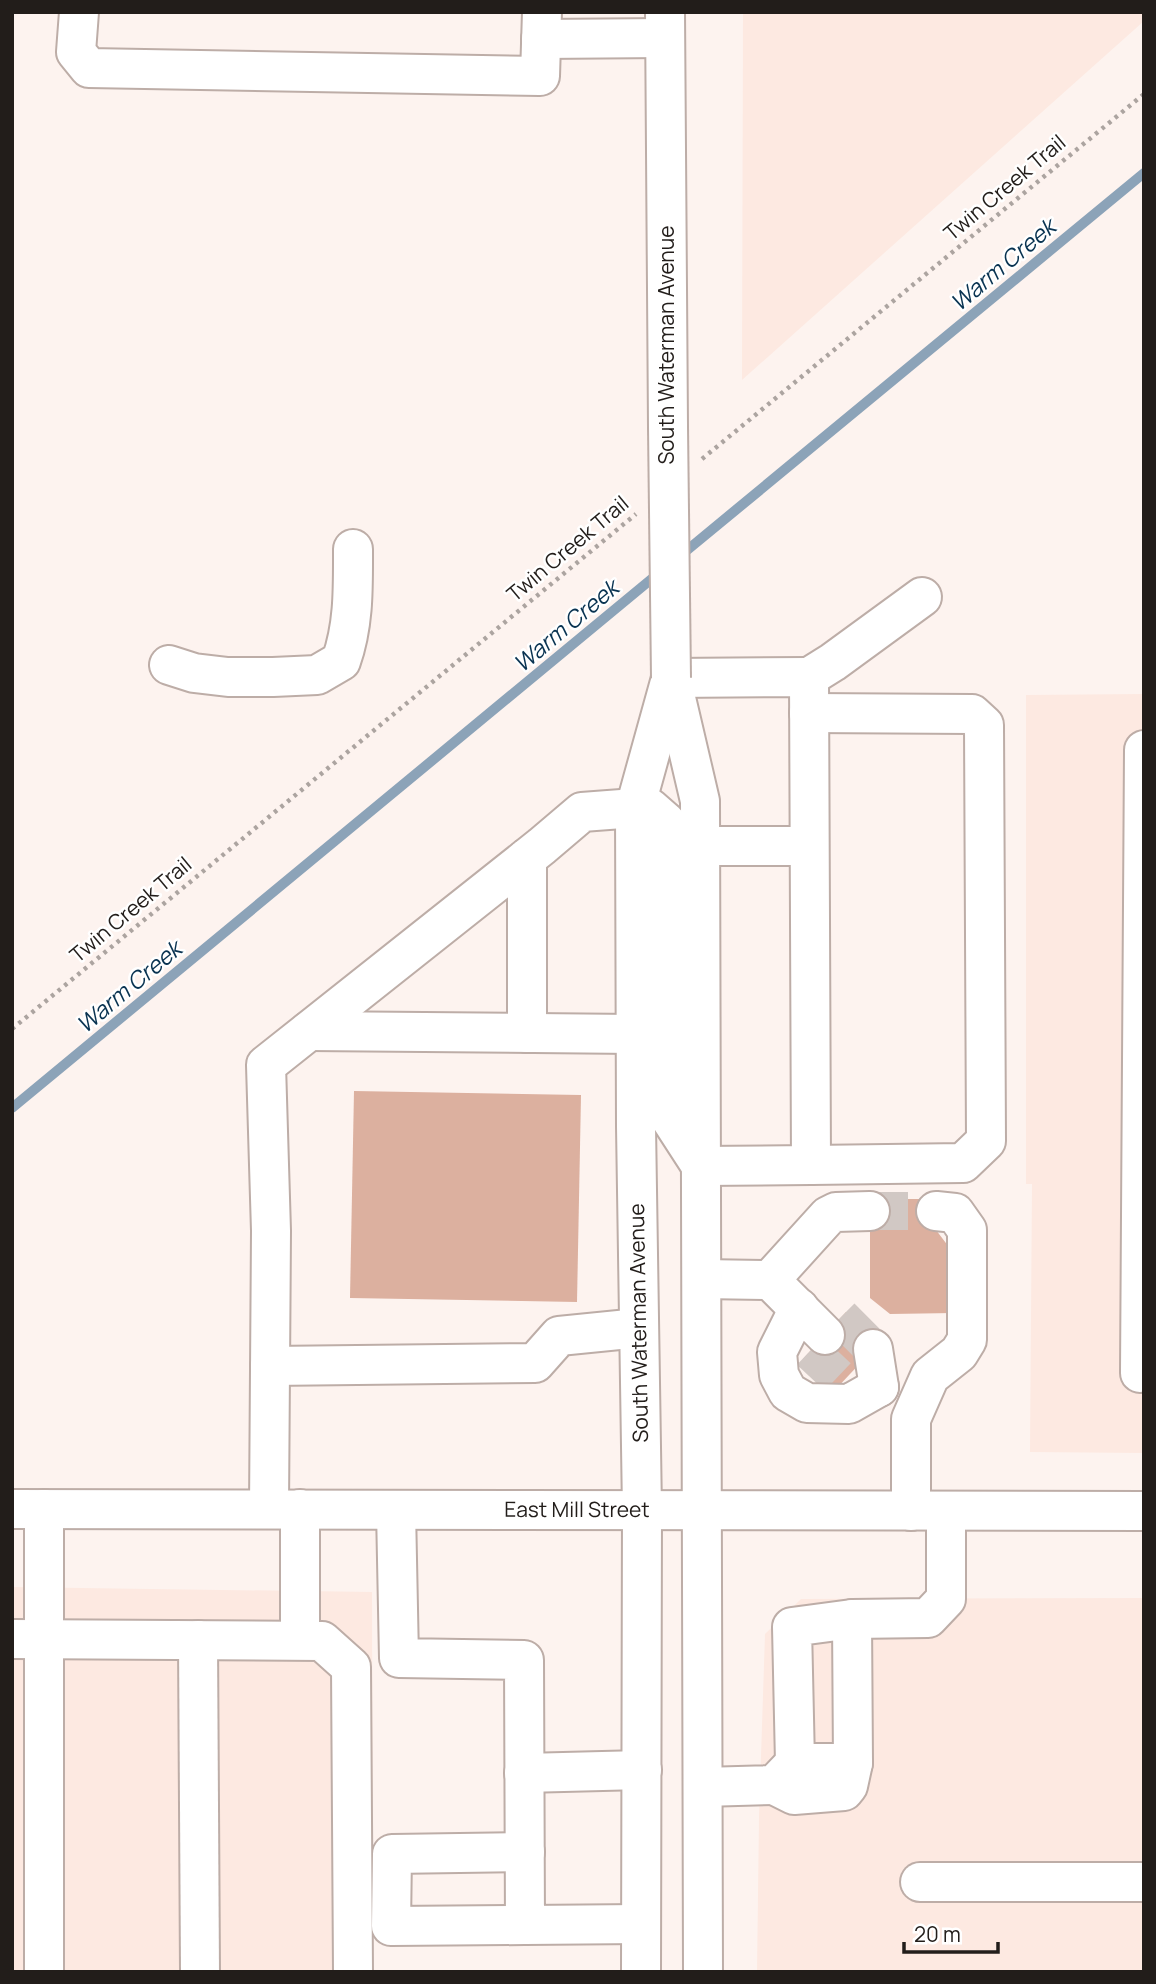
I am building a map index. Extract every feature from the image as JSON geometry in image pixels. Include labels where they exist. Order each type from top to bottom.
[{"type":"main road","points":[[79,12],[76,52],[89,68],[540,76],[541,26],[665,25]]},
{"type":"main road","name":"South Waterman Avenue","points":[[665,25],[671,678],[700,801],[704,1972]]},
{"type":"main road","points":[[169,666],[194,673],[228,677],[273,677],[317,675],[341,661],[349,639],[353,598],[353,548]]},
{"type":"main road","points":[[811,1164],[808,695],[833,662],[922,597]]},
{"type":"main road","points":[[300,1640],[270,1366],[271,1231],[266,1065],[582,812],[650,808],[666,822],[666,1112],[701,1166],[962,1163],[986,1141],[984,725],[972,714],[671,678]]},
{"type":"main road","name":"South Waterman Avenue","points":[[640,1972],[642,1510],[635,1034],[635,808],[671,678]]},
{"type":"main road","points":[[1140,1373],[1144,750]]},
{"type":"main road","points":[[700,846],[809,846]]},
{"type":"main road","points":[[527,858],[527,1033]]},
{"type":"main road","points":[[309,1031],[635,1034]]},
{"type":"main road","points":[[770,1280],[828,1216],[836,1212],[870,1211]]},
{"type":"main road","points":[[784,1774],[792,1627],[852,1619],[928,1618],[946,1599],[911,1419],[930,1376],[959,1353],[967,1340],[967,1230],[955,1213],[936,1211]]},
{"type":"main road","points":[[702,1279],[770,1280],[826,1335]]},
{"type":"main road","points":[[799,1308],[776,1352],[779,1375],[788,1392],[807,1403],[849,1404],[863,1371],[911,1419]]},
{"type":"main road","points":[[270,1366],[535,1363],[559,1336],[639,1328]]},
{"type":"main road","points":[[28,1509],[28,1639],[44,1972]]},
{"type":"main road","name":"East Mill Street","points":[[28,1509],[1144,1511]]},
{"type":"main road","points":[[396,1510],[399,1658],[524,1660],[525,1925]]},
{"type":"main road","points":[[704,1787],[853,1763],[852,1619]]},
{"type":"main road","points":[[28,1639],[322,1641],[351,1667],[353,1972]]},
{"type":"main road","points":[[198,1640],[200,1972]]},
{"type":"main road","points":[[524,1773],[642,1770]]},
{"type":"main road","points":[[525,1852],[392,1854],[391,1926],[641,1924]]},
{"type":"main road","points":[[920,1882],[1144,1882]]},
{"type":"path","name":"Twin Creek Trail","points":[[702,459],[1144,94]]},
{"type":"path","name":"Twin Creek Trail","points":[[12,1029],[637,513]]},
{"type":"shaded area","points":[[743,12],[1144,12],[1144,21],[742,380]]},
{"type":"shaded area","points":[[1144,694],[1144,1453],[1030,1452],[1032,1184],[1026,1184],[1026,695]]},
{"type":"shaded area","points":[[12,1587],[372,1592],[373,1972],[12,1972]]},
{"type":"shaded area","points":[[1144,1598],[1144,1972],[757,1972],[765,1634],[801,1599]]},
{"type":"building","points":[[354,1091],[581,1095],[577,1302],[350,1298]]},
{"type":"building","points":[[870,1199],[935,1199],[936,1230],[955,1255],[954,1313],[890,1314],[870,1298]]},
{"type":"building","points":[[846,1312],[879,1343],[835,1390],[803,1359]]},
{"type":"waterway","name":"Warm Creek","points":[[680,556],[1144,173]]},
{"type":"waterway","name":"Warm Creek","points":[[12,1108],[660,572]]},
{"type":"tunnel","points":[[870,1211],[936,1211]]},
{"type":"tunnel","points":[[841,1317],[873,1349]]},
{"type":"tunnel","points":[[810,1351],[843,1382]]}]
